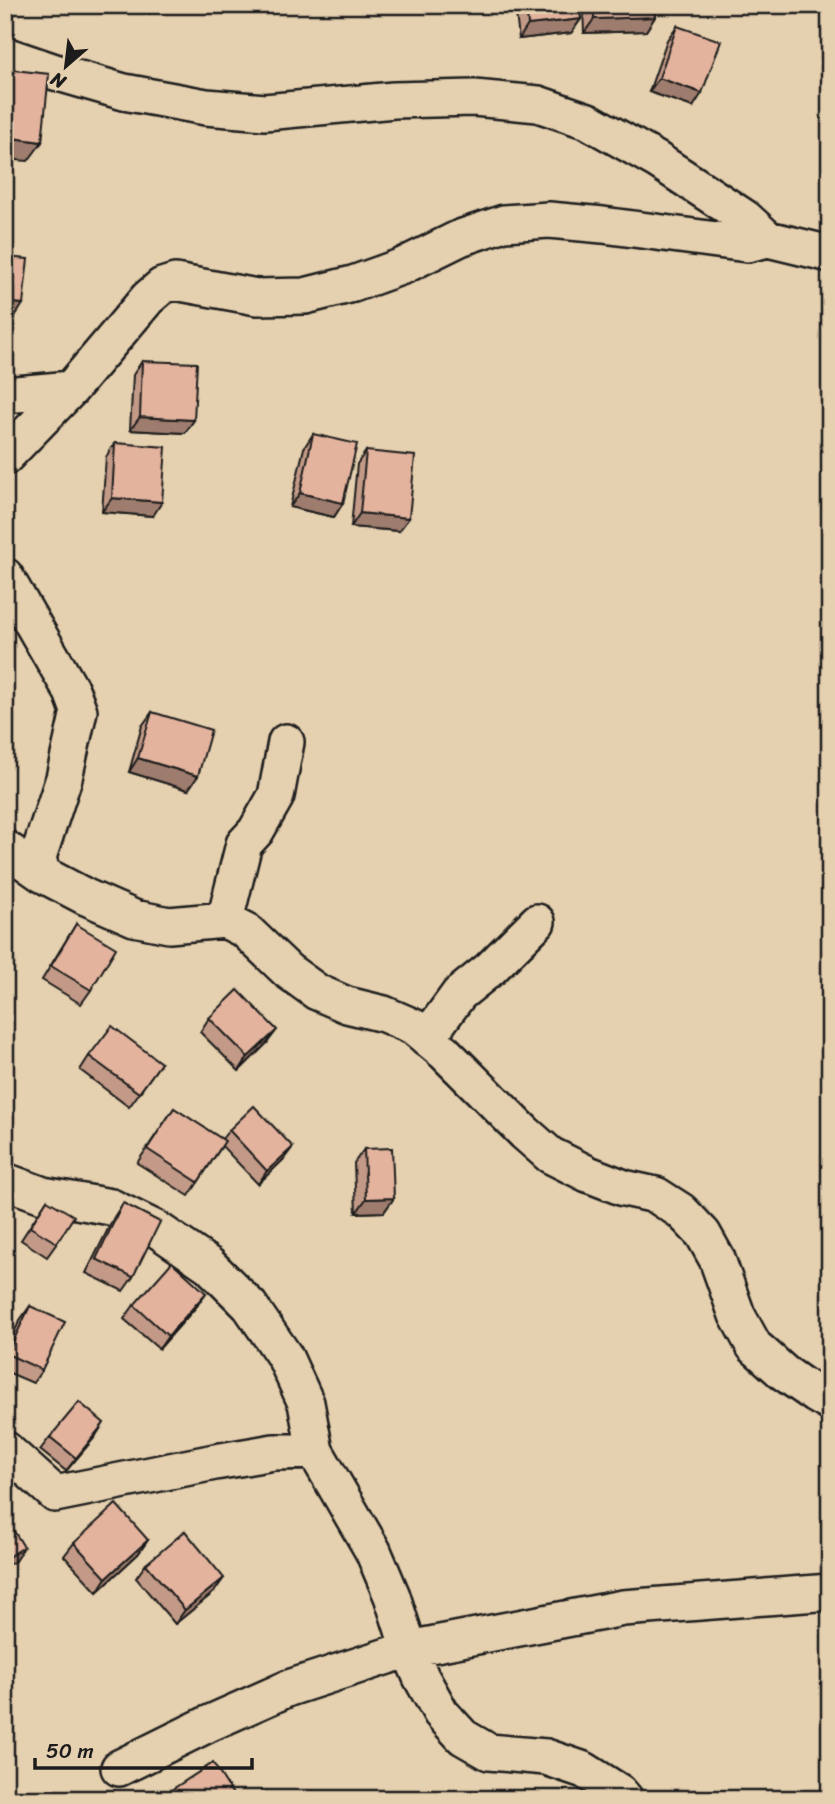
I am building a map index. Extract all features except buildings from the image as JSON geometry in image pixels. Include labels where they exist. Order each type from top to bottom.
[{"type":"street","points":[[5,55],[124,92],[206,107],[265,112],[394,100],[474,98],[538,104],[588,121],[657,160],[745,218],[768,239]]},
{"type":"street","points":[[5,457],[71,389],[148,298],[162,286],[175,282],[257,297],[304,296],[353,284],[403,266],[460,238],[504,223],[549,220],[747,244],[768,239],[830,254]]},
{"type":"street","points":[[5,395],[71,389]]},
{"type":"street","points":[[5,576],[66,681],[79,710],[64,778],[38,857],[41,874]]},
{"type":"street","points":[[225,920],[244,845],[256,831],[276,796],[286,742]]},
{"type":"street","points":[[5,848],[41,874],[134,918],[169,925],[225,920],[245,930],[288,971],[317,992],[414,1027],[444,1052],[550,1155],[587,1174],[624,1188],[656,1195],[681,1211],[703,1234],[717,1259],[737,1315],[754,1346],[783,1372],[830,1403]]},
{"type":"street","points":[[427,1038],[459,994],[490,969],[537,922]]},
{"type":"street","points":[[5,1181],[43,1195],[111,1207],[158,1230],[209,1265],[250,1306],[285,1357],[306,1403],[315,1451],[373,1550],[392,1596],[409,1649],[441,1713],[463,1738],[489,1752],[546,1757],[584,1770],[619,1792],[625,1799]]},
{"type":"street","points":[[5,1449],[55,1494],[274,1452],[315,1451]]},
{"type":"street","points":[[119,1768],[289,1688],[409,1649],[623,1608],[830,1592]]}]
